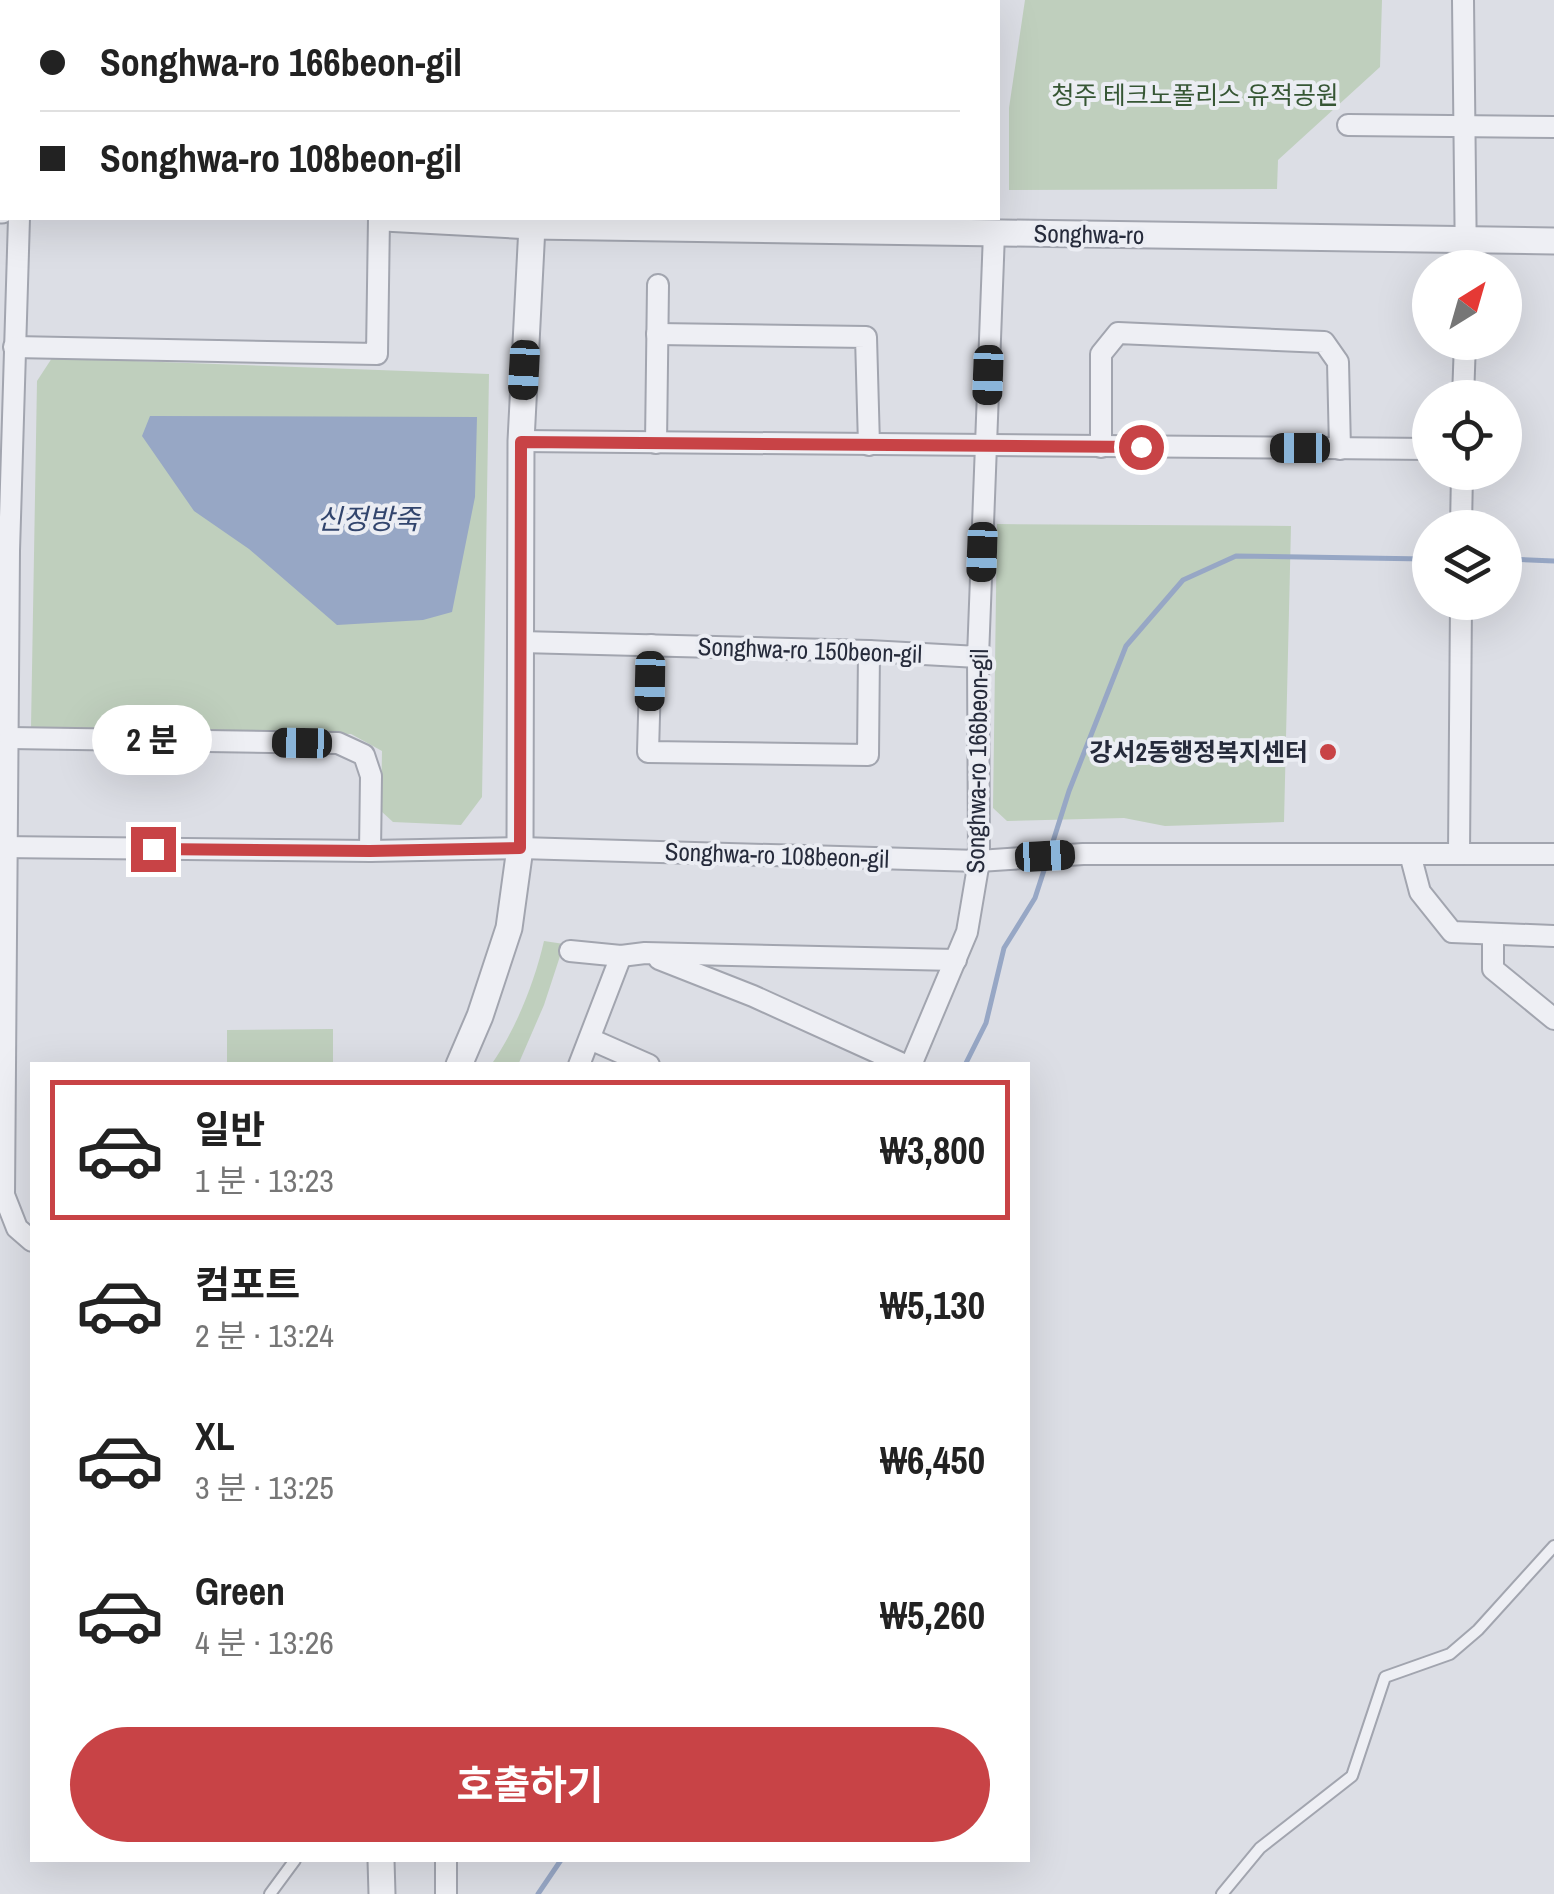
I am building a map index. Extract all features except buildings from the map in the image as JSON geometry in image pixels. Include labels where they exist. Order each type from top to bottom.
[{"type":"street","points":[[1464,0],[1467,250]]},
{"type":"street","points":[[1348,125],[1554,127]]},
{"type":"street","points":[[19,220],[5,551],[10,738],[4,847],[4,1195],[17,1228],[30,1239]]},
{"type":"street","points":[[14,346],[377,354],[382,220]]},
{"type":"street","name":"Songhwa-ro","points":[[457,220],[1554,241]]},
{"type":"street","points":[[460,1062],[509,928],[520,848],[521,442],[532,222]]},
{"type":"street","name":"Songhwa-ro 166beon-gil","points":[[909,1062],[967,932],[979,861],[978,658],[994,233]]},
{"type":"street","points":[[656,443],[658,285]]},
{"type":"street","points":[[1101,447],[1101,354],[1118,333],[1324,342],[1338,362],[1340,448]]},
{"type":"street","points":[[657,334],[866,337],[869,445]]},
{"type":"street","points":[[521,442],[1412,450]]},
{"type":"street","points":[[1459,854],[1461,620]]},
{"type":"street","name":"Songhwa-ro 150beon-gil","points":[[522,642],[869,650],[978,658]]},
{"type":"street","points":[[651,645],[648,752],[868,755],[869,650]]},
{"type":"street","points":[[10,738],[338,744],[364,755],[371,776],[370,851]]},
{"type":"street","name":"Songhwa-ro 108beon-gil","points":[[4,847],[370,851],[520,848],[979,861],[1083,854],[1554,854]]},
{"type":"street","points":[[1410,854],[1420,892],[1452,932],[1554,936]]},
{"type":"street","points":[[1493,934],[1493,969],[1554,1019]]},
{"type":"street","points":[[570,952],[956,960]]},
{"type":"street","name":"Songhwa-ro 166beon-gil","points":[[645,953],[901,1062]]},
{"type":"street","points":[[580,1062],[621,956]]},
{"type":"street","points":[[748,958],[738,967],[738,977],[753,996]]},
{"type":"street","points":[[590,1039],[643,1062]]},
{"type":"street","points":[[381,1862],[382,1894]]},
{"type":"street","points":[[446,1862],[446,1894]]},
{"type":"lane","points":[[1222,1894],[1260,1848],[1352,1776],[1385,1677],[1450,1654],[1478,1630],[1554,1546]]},
{"type":"lane","points":[[270,1894],[294,1862]]},
{"type":"green space","name":"청주 테크노폴리스 유적공원","points":[[1025,0],[1382,0],[1380,67],[1278,160],[1277,189],[1009,190],[1009,108]]},
{"type":"green space","points":[[52,358],[489,374],[482,797],[461,825],[393,822],[381,811],[382,751],[351,734],[31,728],[37,381]]},
{"type":"green space","points":[[997,524],[1291,526],[1284,822],[1165,826],[1124,818],[1007,821],[993,808]]},
{"type":"green space","points":[[544,941],[564,944],[519,1062],[493,1062],[523,1006]]},
{"type":"green space","points":[[333,1029],[333,1062],[227,1062],[227,1030]]},
{"type":"water","name":"신정방죽","points":[[150,416],[477,417],[475,497],[452,612],[423,620],[337,625],[249,549],[194,511],[142,436]]},
{"type":"waterway","points":[[1050,851],[1069,791],[1126,646],[1183,580],[1236,556],[1412,559]]},
{"type":"waterway","points":[[1522,560],[1554,561]]},
{"type":"waterway","points":[[966,1062],[986,1023],[1004,948],[1035,898],[1047,861]]},
{"type":"waterway","points":[[538,1894],[560,1862]]},
{"type":"place","name":"강서2동행정복지센터","points":[[1328,752]]},
{"type":"route","points":[[153,849],[520,848],[521,442],[1141,447]]}]
